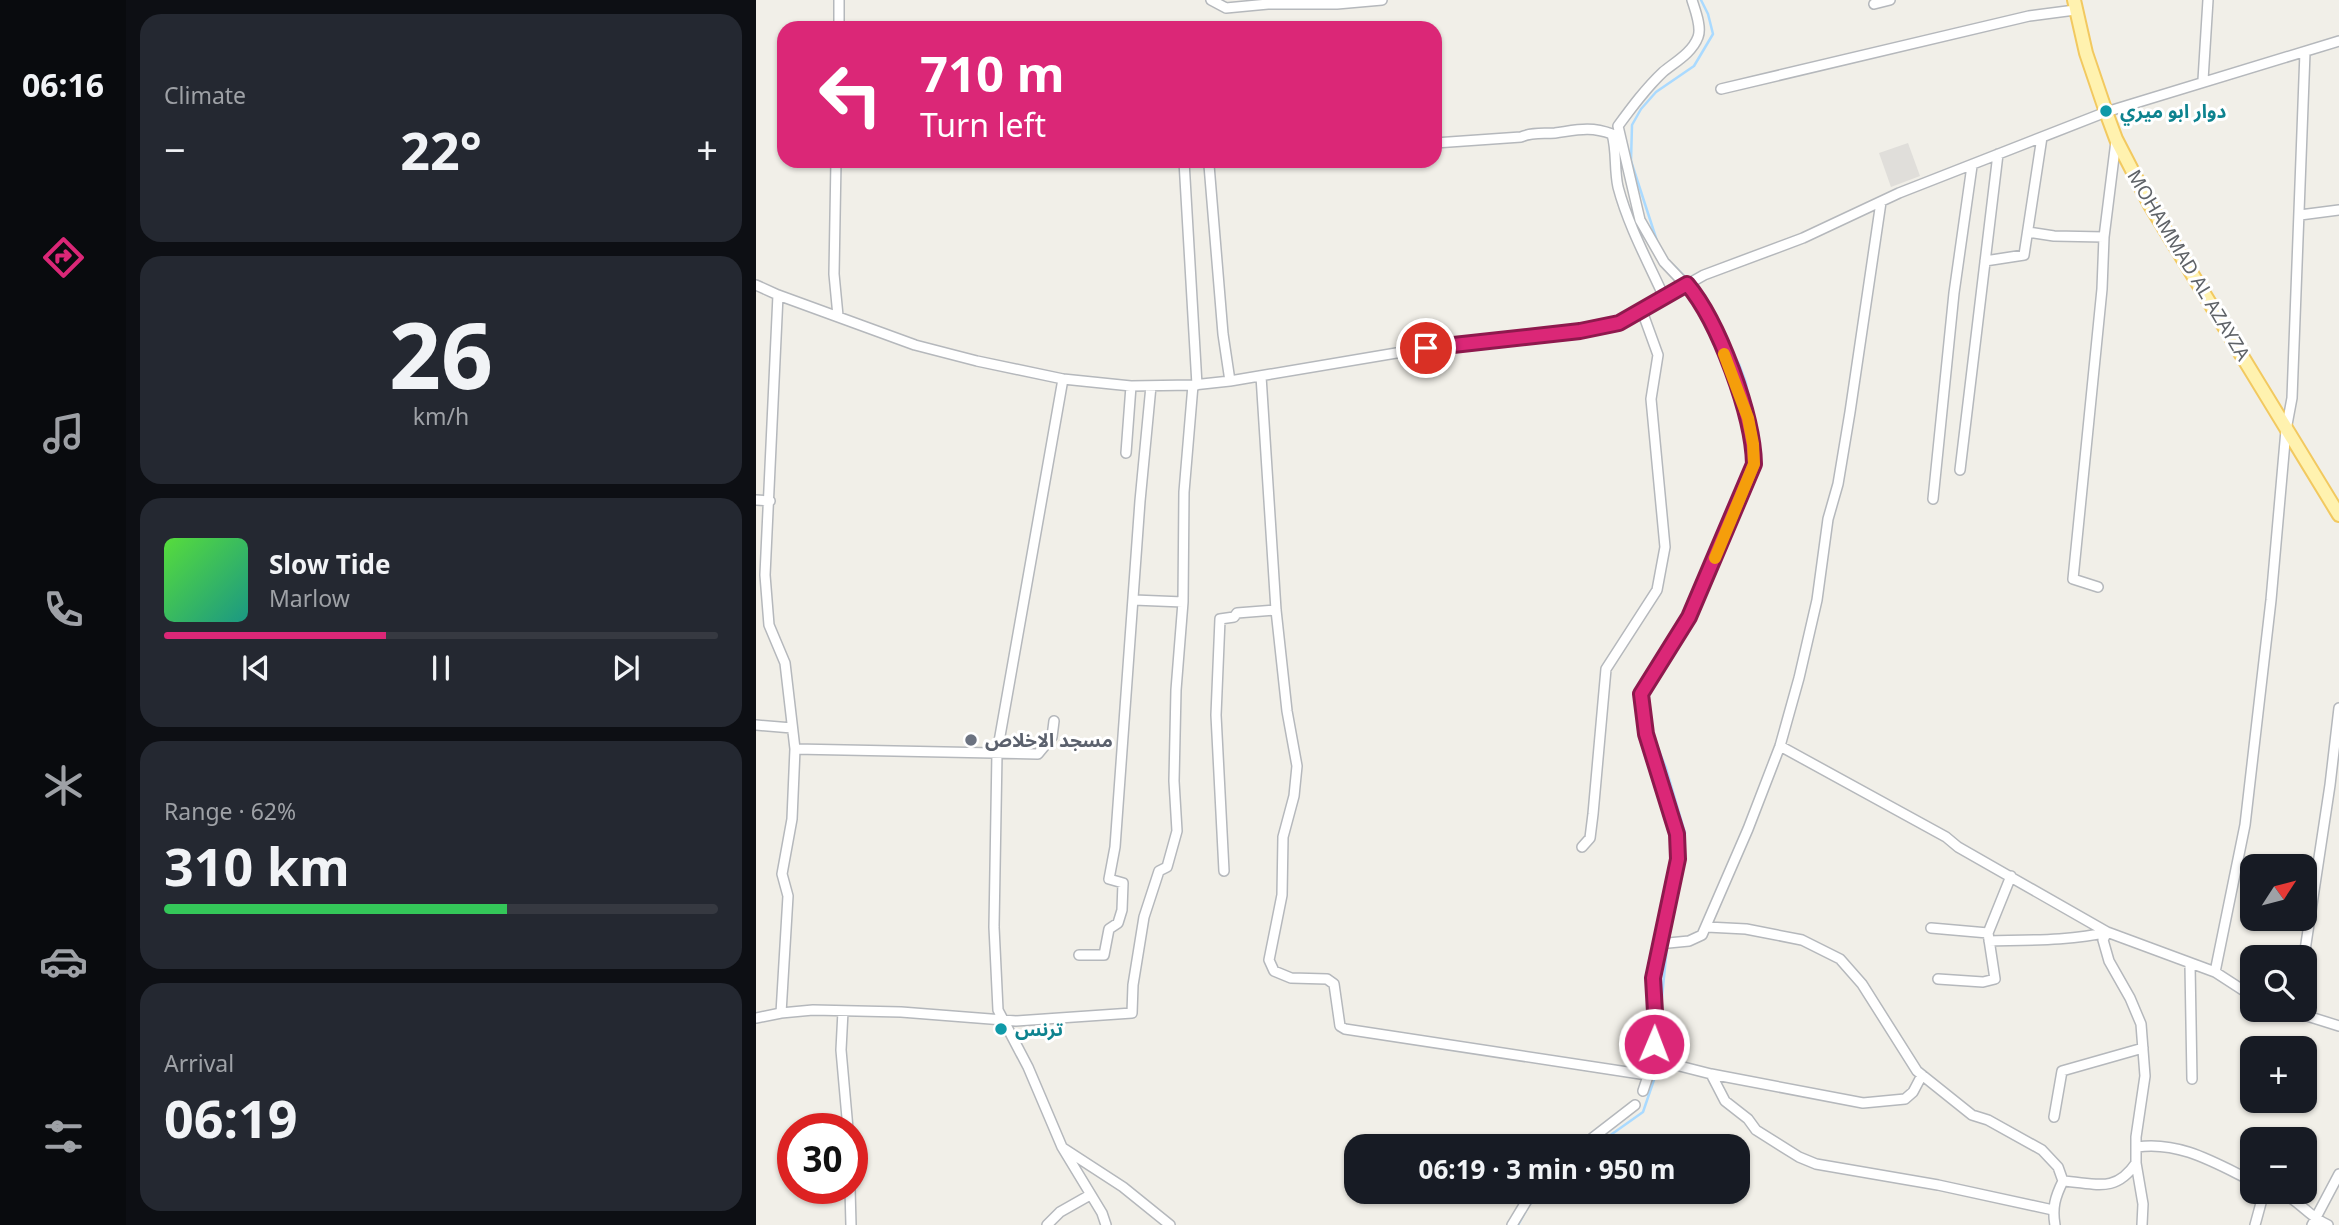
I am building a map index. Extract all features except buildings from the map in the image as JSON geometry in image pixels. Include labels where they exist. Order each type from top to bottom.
[{"type":"main road","name":"MOHAMMAD AL AZAYZA","points":[[2074,5],[2086,53],[2116,139],[2150,205],[2339,515]]},
{"type":"street","points":[[839,0],[839,21]]},
{"type":"street","points":[[1211,0],[1226,8],[1382,0]]},
{"type":"street","points":[[1643,1091],[1652,1059],[1656,1029],[1653,978],[1658,944],[1678,859],[1677,834],[1646,734],[1641,694],[1689,617],[1754,464],[1748,418],[1730,366],[1702,302],[1664,262],[1640,220],[1618,127],[1638,99],[1664,71],[1680,60],[1698,37],[1699,28],[1692,0]]},
{"type":"street","points":[[1874,4],[1890,0]]},
{"type":"street","points":[[2203,80],[2208,0]]},
{"type":"street","points":[[1721,89],[2074,5]]},
{"type":"street","points":[[756,285],[915,345],[1063,379],[1131,386],[1195,385],[1230,381],[1426,348],[1580,331],[1619,323],[1704,275],[1803,238],[1881,202],[2106,112],[2203,80],[2241,72],[2339,41]]},
{"type":"street","points":[[2215,972],[2245,825],[2272,586],[2286,430],[2292,398],[2305,52]]},
{"type":"street","points":[[1442,143],[1521,137],[1529,133],[1556,133],[1571,129],[1593,129],[1612,134],[1615,143],[1614,169],[1619,190],[1664,298]]},
{"type":"street","points":[[1985,261],[2025,255],[2042,137]]},
{"type":"street","points":[[2098,587],[2073,579],[2102,289],[2104,237],[2116,139]]},
{"type":"street","points":[[1960,470],[1998,154]]},
{"type":"street","points":[[1933,499],[1954,293],[1972,166]]},
{"type":"street","points":[[836,168],[834,274],[838,316]]},
{"type":"street","points":[[756,1018],[781,1013],[843,1010],[1016,1021],[1132,1013],[1133,985],[1144,918],[1159,871],[1167,867],[1177,831],[1174,781],[1183,601],[1184,492],[1195,385],[1184,168]]},
{"type":"street","points":[[1209,168],[1223,334],[1230,381]]},
{"type":"street","points":[[1658,944],[1689,941],[1702,935],[1707,927],[1709,915],[1748,829],[1780,746],[1800,678],[1816,600],[1823,544],[1838,484],[1881,202]]},
{"type":"street","points":[[2300,215],[2339,210]]},
{"type":"street","points":[[2028,232],[2053,236],[2104,237]]},
{"type":"street","points":[[778,295],[765,575],[769,625],[785,663],[795,749],[792,819],[782,874],[788,896],[781,1013]]},
{"type":"street","points":[[1582,847],[1590,838],[1594,814],[1606,669],[1657,590],[1665,547],[1651,399],[1658,355],[1642,311]]},
{"type":"street","points":[[1261,376],[1276,610],[1287,711],[1297,766],[1294,796],[1283,837],[1282,895],[1269,960],[1274,971],[1291,978],[1327,979],[1334,984],[1340,1026],[1345,1029],[1647,1075]]},
{"type":"street","points":[[1063,379],[997,753],[994,927],[998,1010],[1028,1068],[1062,1147],[1102,1213],[1106,1225]]},
{"type":"street","points":[[1126,453],[1131,386]]},
{"type":"street","points":[[1079,955],[1104,955],[1109,929],[1118,923],[1122,909],[1123,883],[1109,879],[1115,847],[1151,386]]},
{"type":"street","points":[[756,500],[769,501]]},
{"type":"street","points":[[1134,600],[1183,601]]},
{"type":"street","points":[[1224,871],[1216,715],[1220,619],[1234,617],[1237,612],[1276,610]]},
{"type":"street","points":[[2306,945],[2339,708]]},
{"type":"street","points":[[795,749],[1038,754],[1052,737],[1054,721]]},
{"type":"street","points":[[756,725],[792,728]]},
{"type":"street","points":[[1780,746],[2107,932],[2190,965],[2215,972],[2240,988]]},
{"type":"street","points":[[1938,979],[1983,982],[1995,979],[1989,937],[2011,876]]},
{"type":"street","points":[[1707,927],[1746,929],[1802,940],[1840,959],[1862,984],[1922,1075],[1972,1115],[1988,1120],[2042,1150],[2058,1167],[2063,1181],[2053,1210],[2055,1225]]},
{"type":"street","points":[[1931,928],[1989,937],[2045,940],[2093,936],[2107,932]]},
{"type":"street","points":[[2107,932],[2103,940],[2109,961],[2141,1024],[2145,1076],[2136,1137],[2136,1163],[2143,1204],[2143,1225]]},
{"type":"street","points":[[2190,965],[2192,1079]]},
{"type":"street","points":[[843,1010],[841,1050],[847,1113]]},
{"type":"street","points":[[2317,1018],[2339,1026]]},
{"type":"street","points":[[2054,1117],[2062,1071],[2143,1048]]},
{"type":"street","points":[[1652,1059],[1711,1074],[1863,1103],[1905,1099],[1913,1092],[1922,1075]]},
{"type":"street","points":[[1711,1074],[1725,1101],[1748,1119],[1756,1130],[1799,1157],[1816,1164],[1938,1185],[2053,1210]]},
{"type":"street","points":[[1597,1134],[1634,1105]]},
{"type":"street","points":[[1062,1147],[1123,1187],[1170,1225]]},
{"type":"street","points":[[2137,1147],[2179,1148],[2210,1158],[2240,1174]]},
{"type":"street","points":[[2063,1181],[2103,1186],[2127,1177],[2136,1163]]},
{"type":"street","points":[[2314,1222],[2339,1174]]},
{"type":"street","points":[[1047,1225],[1060,1212],[1090,1195]]},
{"type":"street","points":[[850,1204],[851,1225]]},
{"type":"street","points":[[1512,1225],[1525,1204]]},
{"type":"street","points":[[2255,1225],[2261,1204]]},
{"type":"street","points":[[2296,1204],[2314,1222],[2328,1225]]},
{"type":"shaded area","points":[[1908,143],[1920,176],[1891,187],[1879,153]]},
{"type":"waterway","points":[[1657,241],[1631,161],[1632,125],[1641,109],[1656,92],[1694,66],[1713,34],[1701,0]]},
{"type":"waterway","points":[[1674,266],[1684,276]]},
{"type":"waterway","points":[[1715,320],[1739,364],[1746,383],[1752,417]]},
{"type":"waterway","points":[[1696,611],[1705,596],[1732,527]]},
{"type":"waterway","points":[[1646,706],[1660,671]]},
{"type":"waterway","points":[[1648,723],[1666,768],[1685,833],[1682,850]]},
{"type":"waterway","points":[[1668,940],[1676,888]]},
{"type":"waterway","points":[[1660,1017],[1667,947]]},
{"type":"waterway","points":[[1660,1030],[1660,1059]]},
{"type":"waterway","points":[[1612,1134],[1643,1112],[1659,1065]]},
{"type":"waterway","points":[[1518,1225],[1530,1204]]},
{"type":"slow traffic","points":[[1715,558],[1754,464],[1748,418],[1724,354]]},
{"type":"place","name":"دوار ابو ميري","points":[[2106,111]]},
{"type":"place","name":"مسجد الاخلاص","points":[[971,740]]},
{"type":"place","name":"ترنس","points":[[1001,1029]]},
{"type":"route","points":[[1426,348],[1534,337],[1619,323],[1687,284],[1702,302],[1730,366],[1748,418],[1754,464],[1703,589],[1689,617],[1641,694],[1646,734],[1677,834],[1678,859],[1653,978],[1656,1029],[1654,1044]]}]
